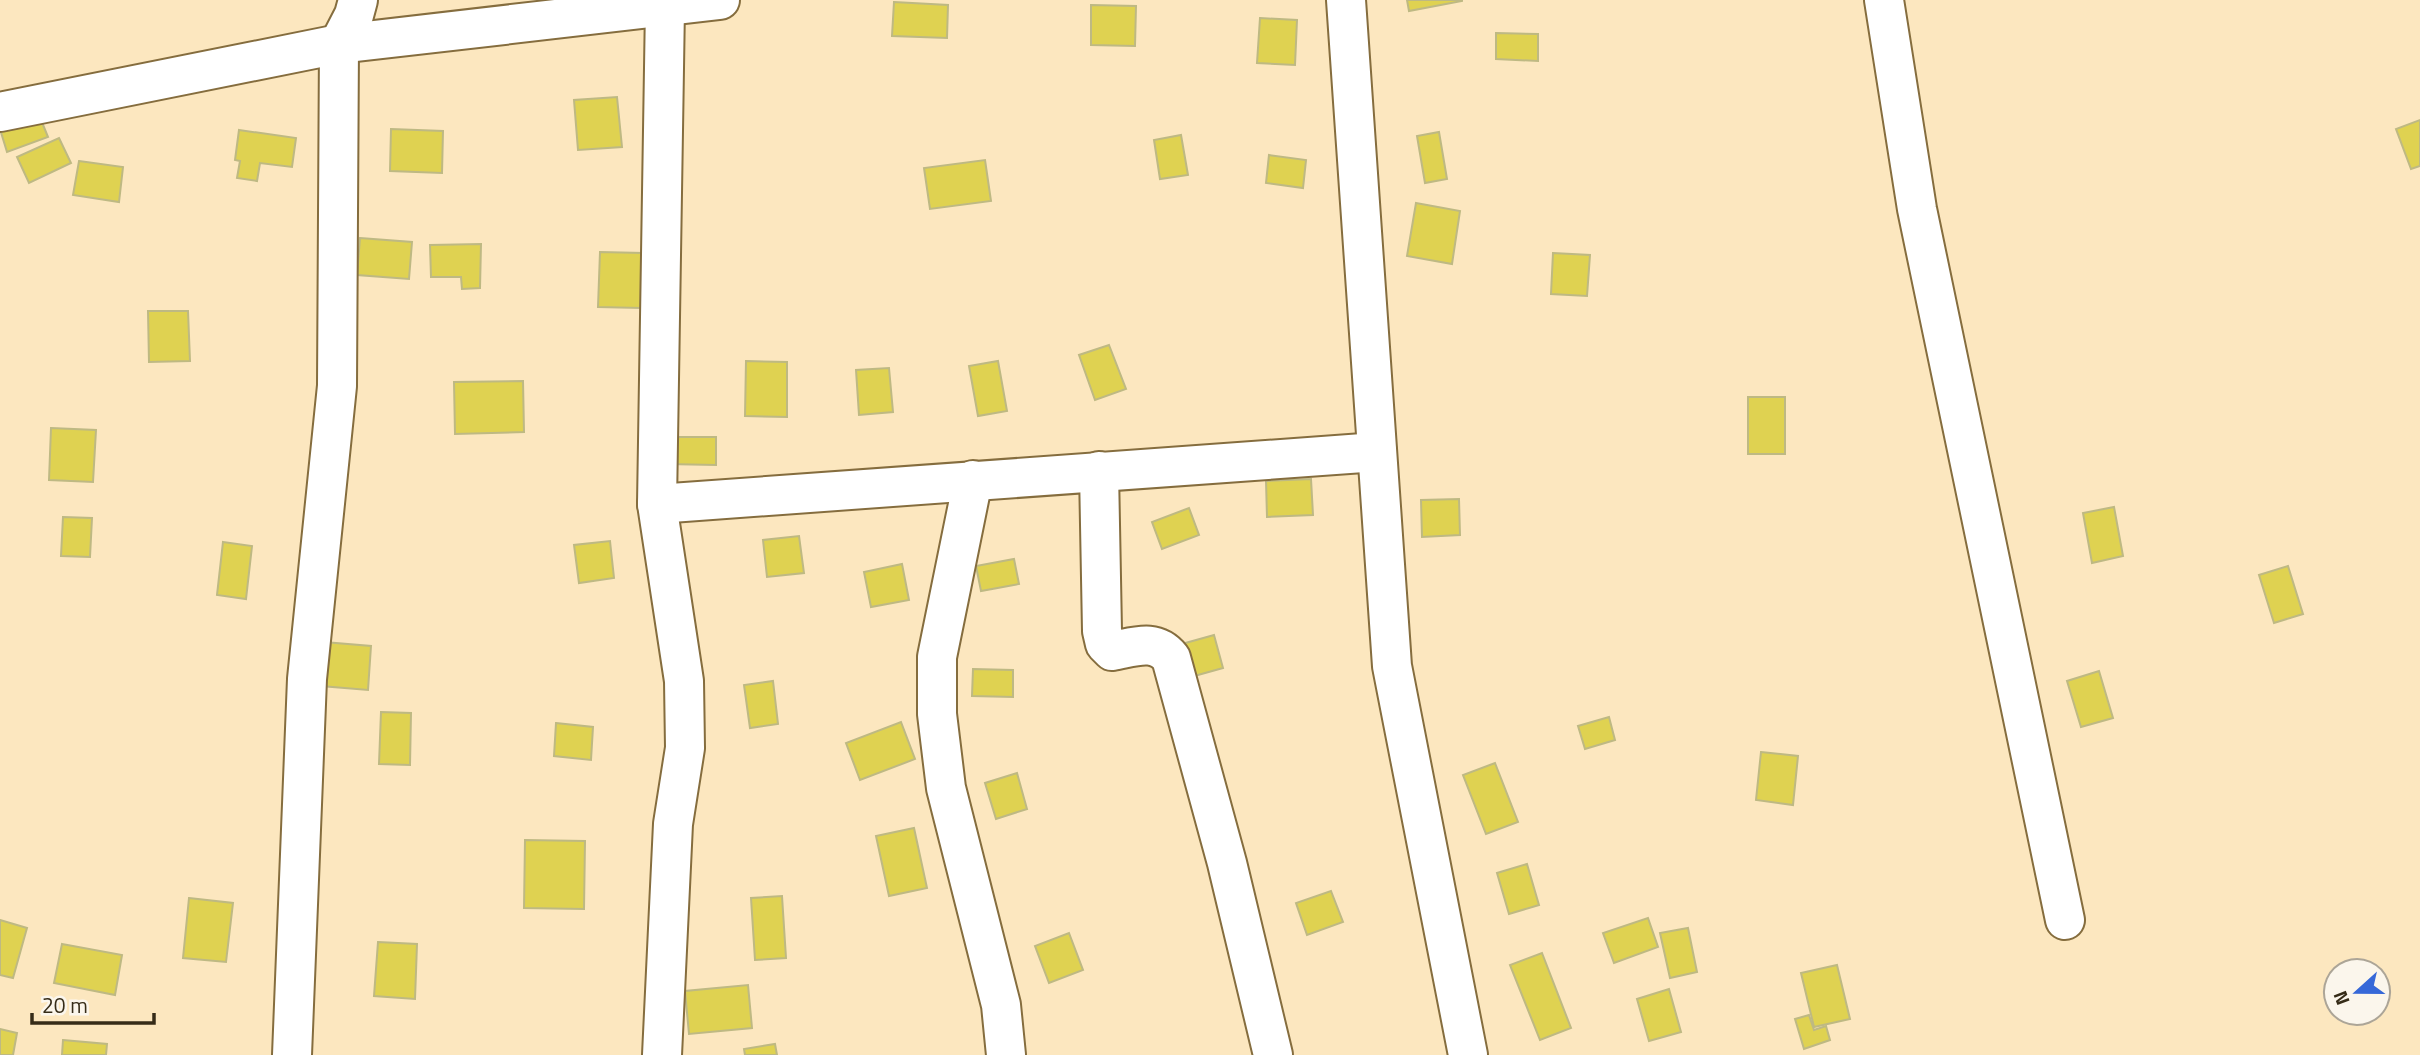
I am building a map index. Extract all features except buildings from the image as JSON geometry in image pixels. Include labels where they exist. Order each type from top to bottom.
[{"type":"street","points":[[292,1055],[307,679],[337,386],[339,44],[354,15],[358,0]]},
{"type":"street","points":[[0,112],[339,44],[720,0]]},
{"type":"street","points":[[1346,0],[1392,666],[1468,1055]]},
{"type":"street","points":[[1884,0],[1917,209],[2065,920]]},
{"type":"street","points":[[662,1055],[673,824],[685,748],[684,681],[657,504],[665,6]]},
{"type":"street","points":[[657,504],[1377,452]]},
{"type":"street","points":[[1099,471],[1102,631],[1105,644],[1112,650],[1154,645],[1164,649],[1171,658],[1227,863],[1273,1055]]},
{"type":"street","points":[[972,480],[937,657],[937,714],[946,788],[1001,1005],[1006,1055]]}]
